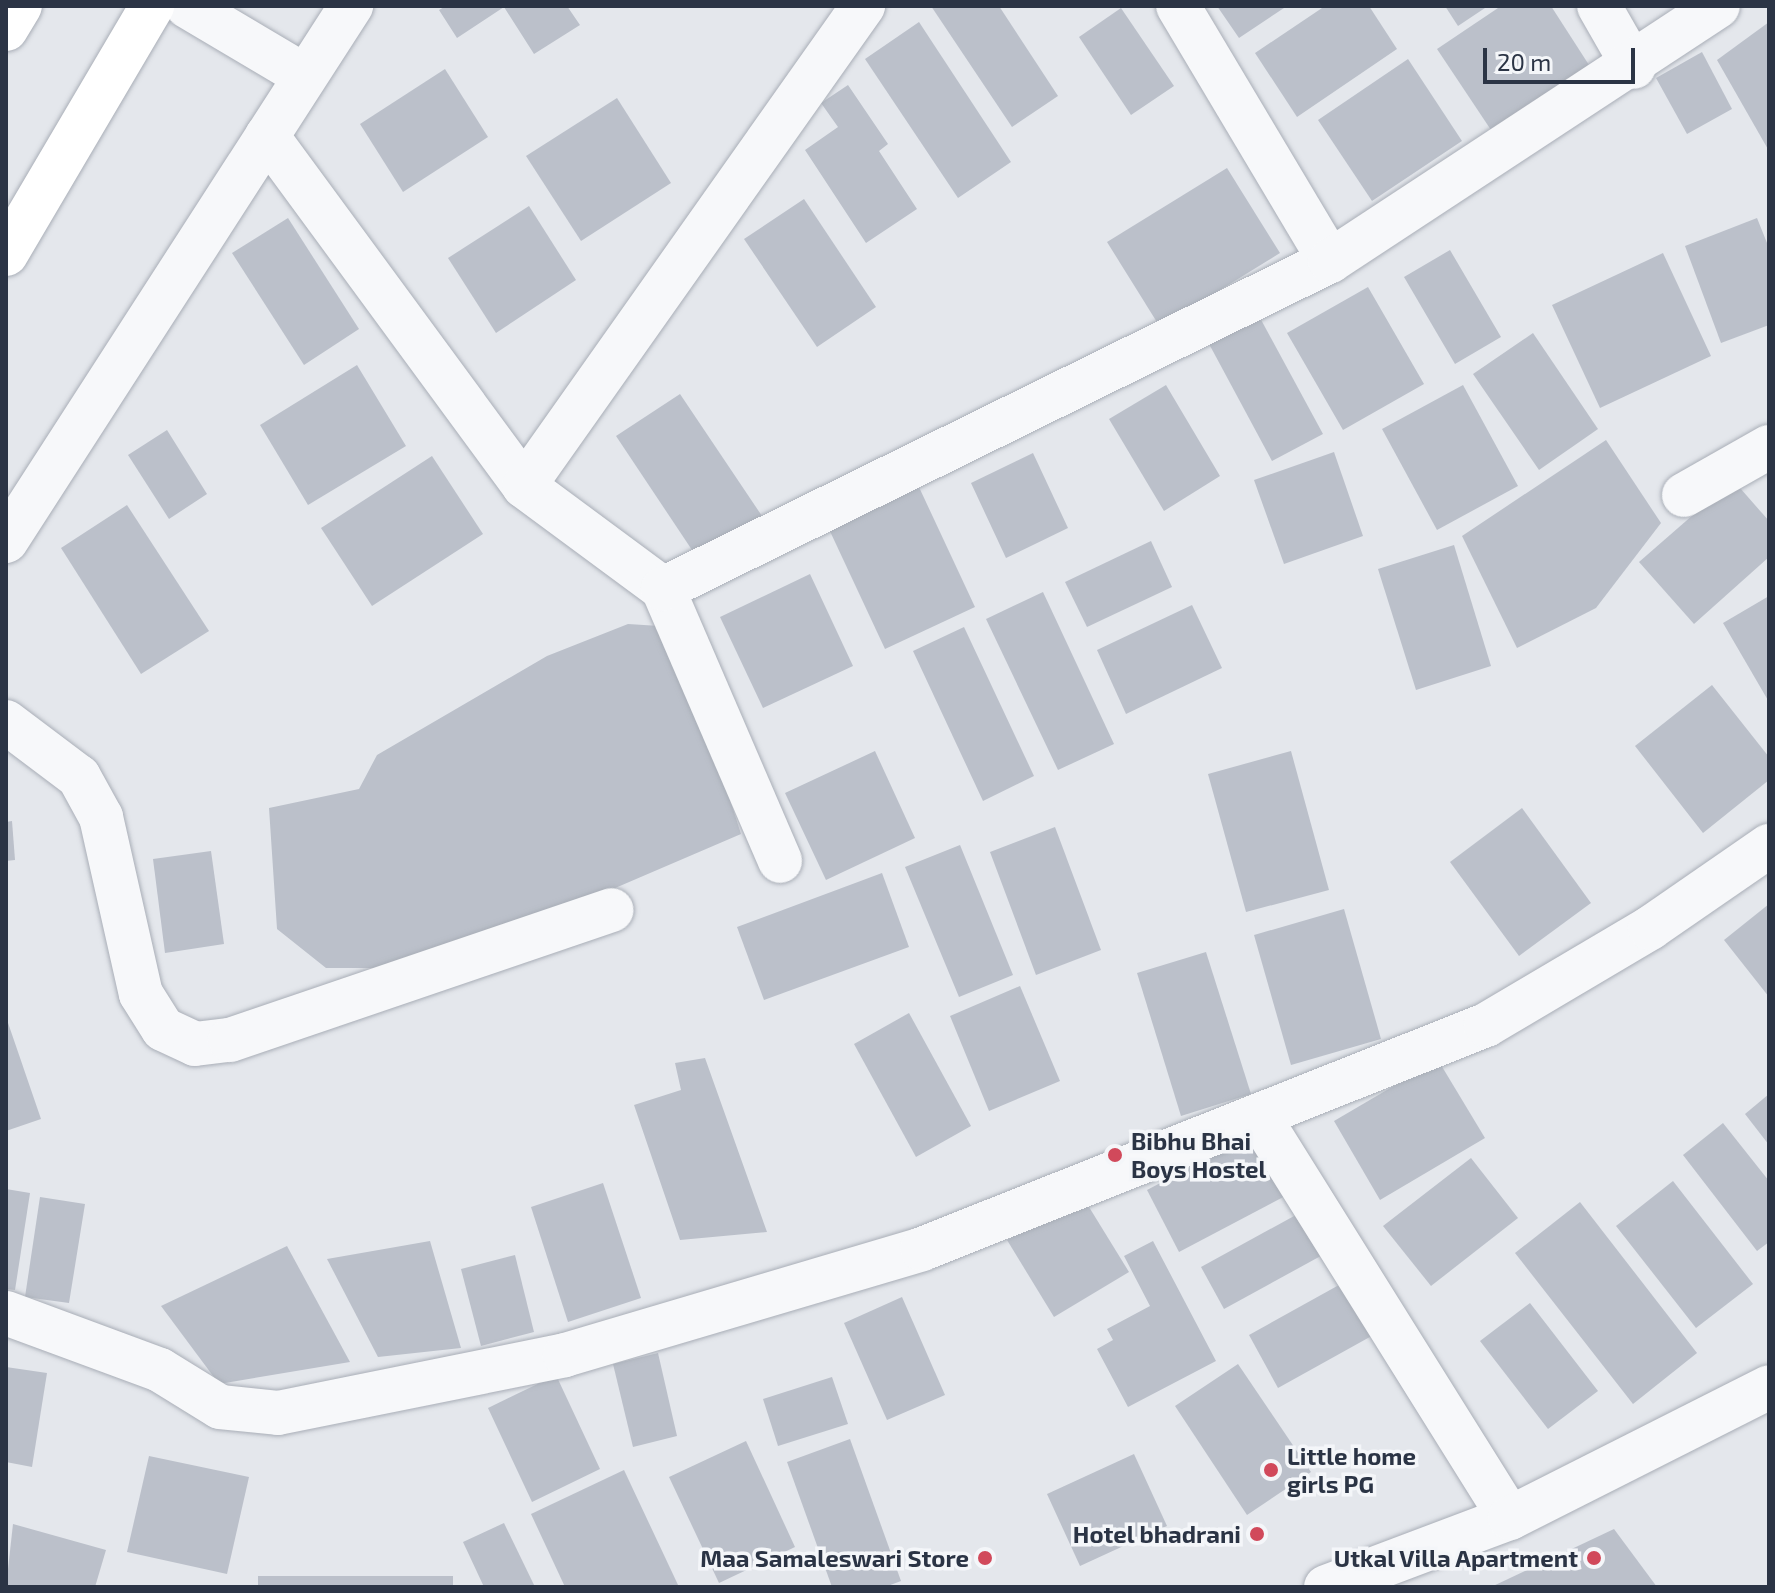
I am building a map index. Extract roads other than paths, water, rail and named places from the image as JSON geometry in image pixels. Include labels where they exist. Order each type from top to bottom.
[{"type":"main road","points":[[6,29],[20,6]]},
{"type":"main road","points":[[6,254],[152,6]]},
{"type":"street","points":[[187,6],[305,76]]},
{"type":"street","points":[[9,529],[351,6]]},
{"type":"street","points":[[524,486],[863,6]]},
{"type":"street","points":[[1178,6],[1330,261]]},
{"type":"street","points":[[1599,6],[1634,67]]},
{"type":"street","points":[[663,589],[1330,261],[1634,67],[1718,6]]},
{"type":"street","points":[[267,136],[524,486],[663,589],[780,861]]},
{"type":"street","points":[[1684,495],[1769,447]]},
{"type":"street","points":[[6,722],[79,777],[101,817],[141,994],[163,1029],[195,1044],[230,1040],[611,910]]},
{"type":"street","points":[[6,1313],[160,1370],[220,1407],[278,1413],[565,1355],[922,1249],[1261,1120],[1486,1025],[1650,928],[1769,846]]},
{"type":"street","points":[[1261,1120],[1510,1518]]},
{"type":"street","points":[[1326,1587],[1510,1518],[1769,1387]]},
{"type":"place","name":"Bibhu Bhai Boys Hostel","points":[[1115,1155]]},
{"type":"place","name":"Little home girls PG","points":[[1271,1470]]},
{"type":"place","name":"Hotel bhadrani","points":[[1257,1534]]},
{"type":"place","name":"Maa Samaleswari Store","points":[[985,1558]]},
{"type":"place","name":"Utkal Villa Apartment","points":[[1594,1558]]}]
